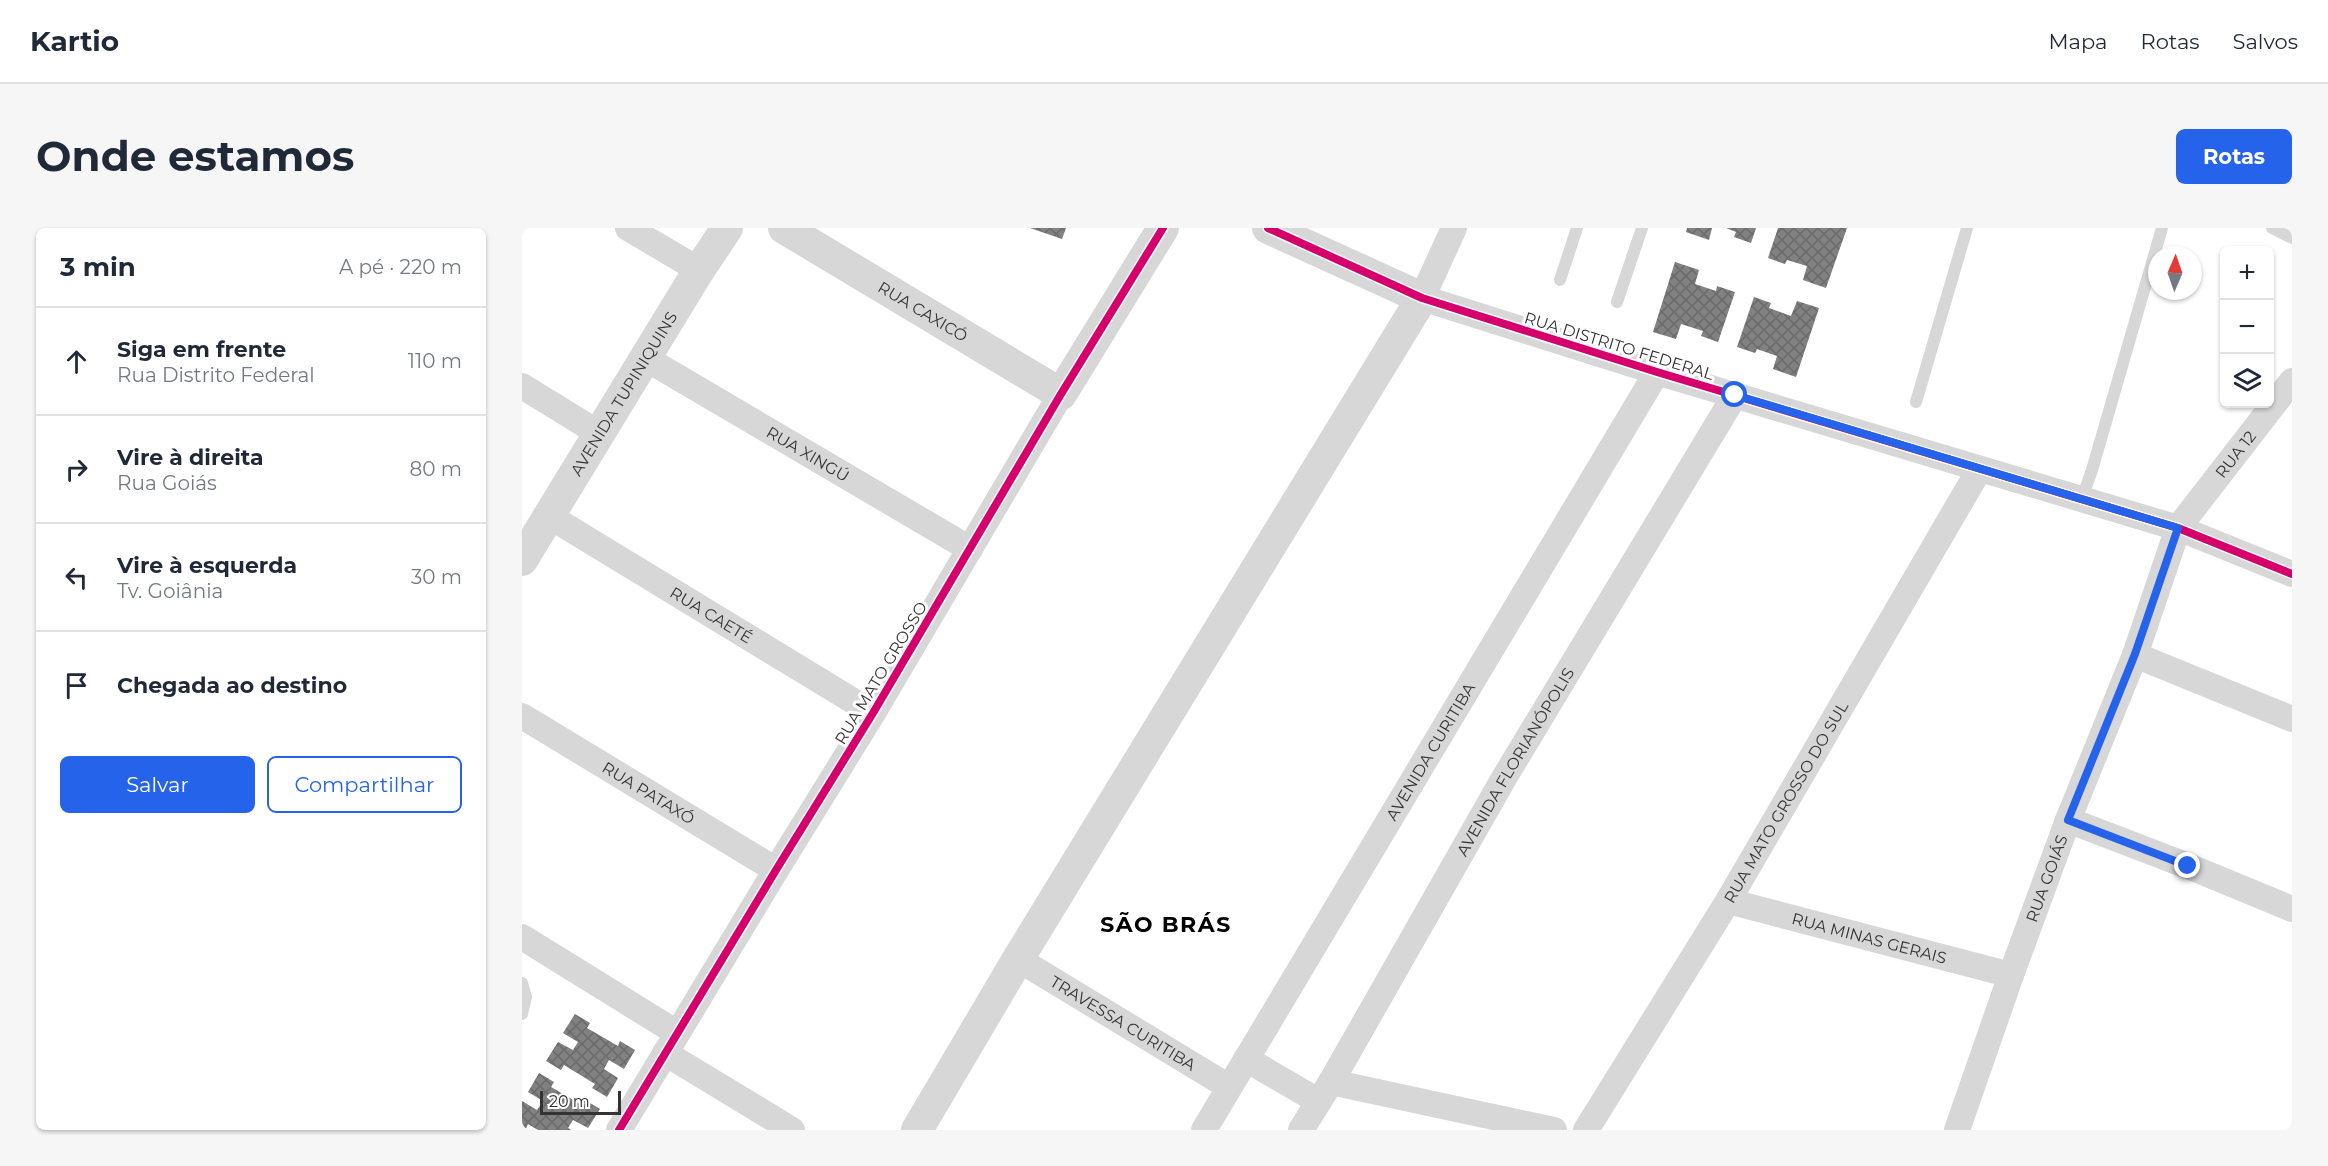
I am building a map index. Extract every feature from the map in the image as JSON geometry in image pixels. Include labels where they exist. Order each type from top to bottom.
[{"type":"street","points":[[628,228],[699,270]]},
{"type":"street","name":"AVENIDA TUPINIQUINS","points":[[522,560],[699,270],[728,228]]},
{"type":"street","name":"RUA CAXICÓ","points":[[784,228],[1061,394]]},
{"type":"street","name":"RUA MATO GROSSO","points":[[619,1130],[873,713],[1061,394],[1163,228]]},
{"type":"street","name":"RUA DISTRITO FEDERAL","points":[[1268,228],[1422,298],[1979,470],[2178,528],[2292,574]]},
{"type":"street","points":[[917,1130],[1018,959],[1422,298],[1454,228]]},
{"type":"street","name":"RUA XINGÚ","points":[[645,358],[970,549]]},
{"type":"street","name":"AVENIDA CURITIBA","points":[[1204,1130],[1657,372]]},
{"type":"street","name":"RUA 12","points":[[2178,528],[2292,381]]},
{"type":"street","points":[[522,386],[600,434]]},
{"type":"street","name":"AVENIDA FLORIANÓPOLIS","points":[[1301,1130],[1504,778],[1735,395]]},
{"type":"street","name":"RUA MATO GROSSO DO SUL","points":[[1586,1130],[1728,901],[1979,470]]},
{"type":"street","name":"RUA CAETÉ","points":[[549,516],[873,713]]},
{"type":"street","name":"RUA GOIÁS","points":[[1958,1130],[2011,975],[2068,820],[2135,654],[2178,528]]},
{"type":"street","points":[[2135,654],[2292,719]]},
{"type":"street","name":"RUA PATAXÓ","points":[[522,716],[776,870]]},
{"type":"street","points":[[2068,820],[2292,909]]},
{"type":"street","name":"RUA MINAS GERAIS","points":[[1728,901],[2011,975]]},
{"type":"street","points":[[522,937],[792,1130]]},
{"type":"street","name":"TRAVESSA CURITIBA","points":[[1018,959],[1229,1087]]},
{"type":"street","points":[[1246,1059],[1325,1091],[1554,1130]]},
{"type":"lane","points":[[1560,280],[1577,228]]},
{"type":"lane","points":[[1617,302],[1642,228]]},
{"type":"lane","points":[[1916,402],[1967,228]]},
{"type":"lane","points":[[2081,501],[2162,228]]},
{"type":"lane","points":[[2272,228],[2292,238]]},
{"type":"lane","points":[[522,983],[526,997],[522,1014]]},
{"type":"building","points":[[1030,228],[1066,228],[1062,239]]},
{"type":"building","points":[[1687,228],[1712,228],[1709,240],[1686,232]]},
{"type":"building","points":[[1726,228],[1756,228],[1751,243],[1734,237],[1736,232]]},
{"type":"building","points":[[1778,228],[1847,228],[1826,288],[1803,280],[1807,266],[1787,260],[1785,264],[1768,258]]},
{"type":"building","points":[[1675,262],[1699,270],[1695,284],[1716,291],[1717,286],[1735,292],[1718,342],[1701,336],[1703,331],[1681,324],[1676,339],[1653,332]]},
{"type":"building","points":[[1754,297],[1771,303],[1769,308],[1791,316],[1797,301],[1819,308],[1796,377],[1773,369],[1777,356],[1757,349],[1755,353],[1737,347]]},
{"type":"building","points":[[575,1014],[590,1023],[587,1028],[618,1046],[620,1041],[635,1050],[624,1069],[609,1060],[604,1069],[618,1078],[607,1097],[592,1088],[595,1084],[564,1065],[561,1070],[546,1061],[558,1042],[573,1050],[578,1042],[563,1033]]},
{"type":"building","points":[[539,1073],[554,1082],[551,1087],[582,1105],[585,1100],[600,1109],[588,1128],[573,1120],[568,1128],[571,1130],[538,1130],[528,1124],[526,1129],[522,1127],[522,1101],[537,1110],[543,1101],[528,1092]]},
{"type":"cycle path","points":[[619,1130],[873,713],[1061,394],[1163,228]]},
{"type":"cycle path","points":[[1268,228],[1422,298],[1657,372],[2178,528],[2292,574]]},
{"type":"district","name":"SÃO BRÁS","points":[[1166,924]]},
{"type":"route","points":[[1735,395],[2081,501],[2178,528],[2135,654],[2068,820],[2188,866]]}]
